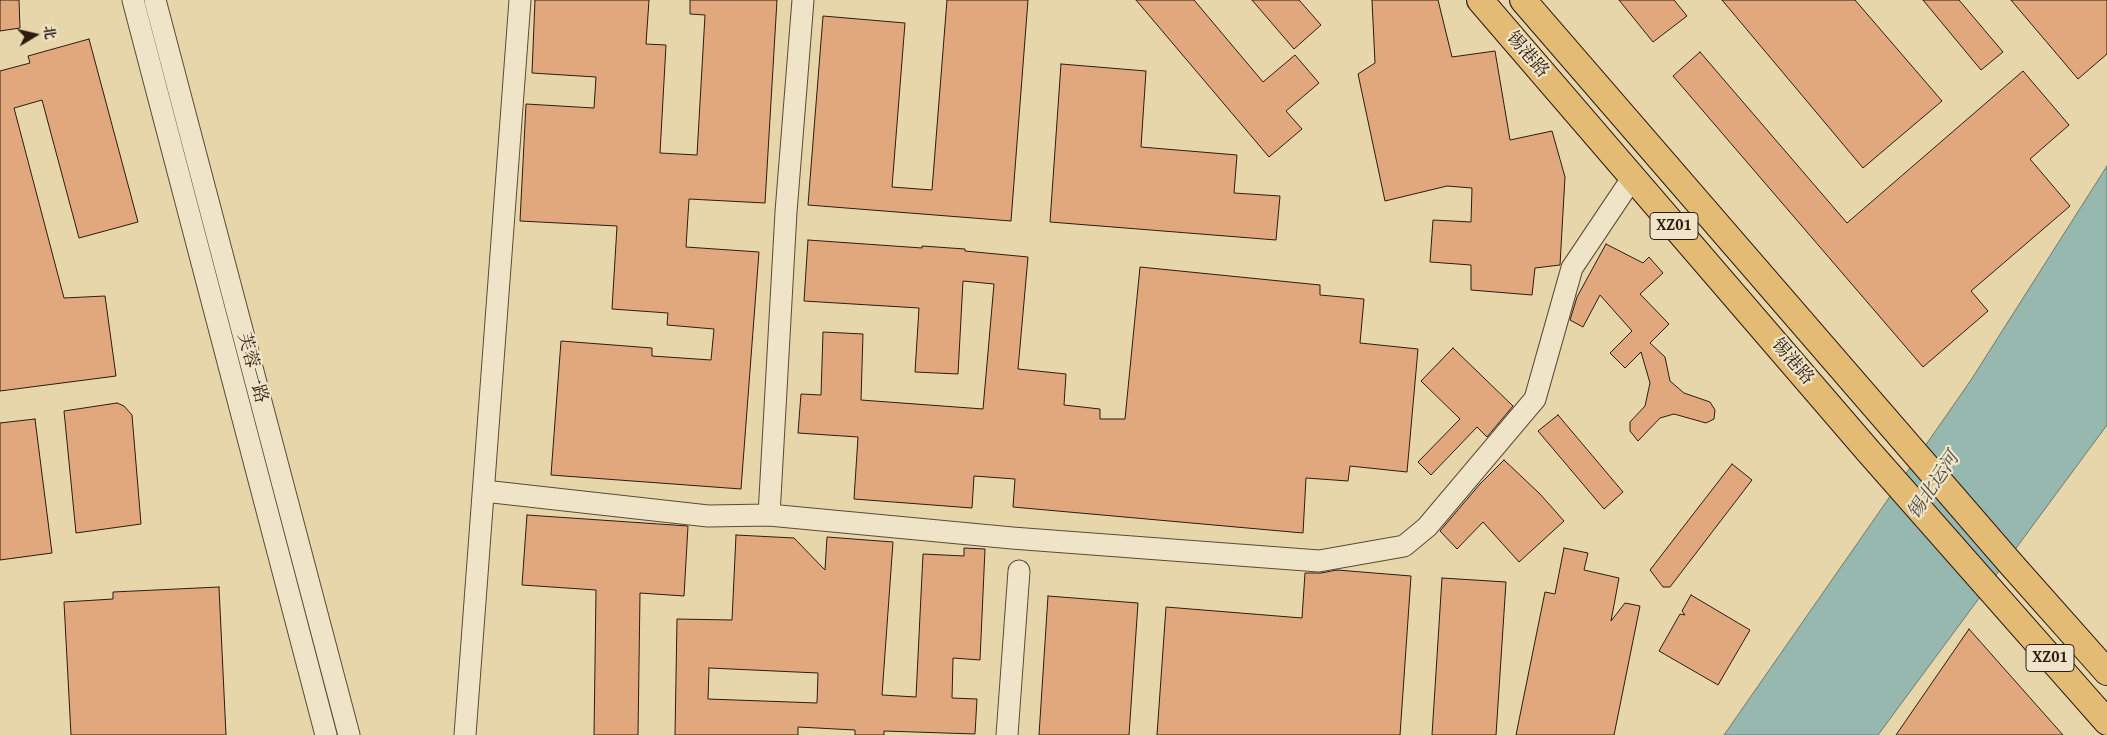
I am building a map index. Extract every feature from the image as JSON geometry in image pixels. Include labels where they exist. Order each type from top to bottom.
[{"type":"main road","name":"锡港路","points":[[1480,0],[1992,594],[2107,722]]},
{"type":"main road","name":"锡港路","points":[[1523,0],[2011,564],[2107,672]]},
{"type":"street","name":"芙蓉一路","points":[[133,0],[326,735]]},
{"type":"street","name":"芙蓉一路","points":[[155,0],[349,735]]},
{"type":"street","points":[[465,735],[520,0]]},
{"type":"street","points":[[769,515],[786,212],[803,0]]},
{"type":"street","points":[[484,491],[708,516],[769,515],[1012,538],[1319,561],[1404,546],[1427,527],[1535,399],[1572,268],[1633,177]]},
{"type":"street","points":[[1006,735],[1019,571]]},
{"type":"water","name":"锡北运河","points":[[2107,166],[2107,425],[1878,735],[1724,735],[1971,380]]},
{"type":"building","points":[[0,0],[19,0],[20,28],[0,31]]},
{"type":"building","points":[[535,0],[649,0],[646,44],[666,45],[660,153],[697,155],[705,15],[690,14],[690,0],[777,0],[765,203],[689,199],[686,247],[759,252],[741,489],[551,475],[561,341],[652,348],[652,356],[711,360],[714,329],[667,325],[668,313],[612,309],[617,226],[520,221],[526,104],[594,108],[596,77],[532,73]]},
{"type":"building","points":[[947,0],[1028,0],[1011,221],[808,205],[823,16],[905,23],[892,187],[932,190]]},
{"type":"building","points":[[1136,0],[1194,0],[1263,82],[1295,55],[1319,83],[1286,111],[1302,129],[1269,157]]},
{"type":"building","points":[[1252,0],[1299,0],[1321,25],[1294,49]]},
{"type":"building","points":[[1372,0],[1438,0],[1452,57],[1495,51],[1510,140],[1552,131],[1565,177],[1560,265],[1535,268],[1532,295],[1471,290],[1471,265],[1430,262],[1433,220],[1471,222],[1472,188],[1447,186],[1385,201],[1358,74],[1375,63]]},
{"type":"building","points":[[1619,0],[1674,0],[1687,16],[1653,42]]},
{"type":"building","points":[[1722,0],[1855,0],[1942,101],[1863,168]]},
{"type":"building","points":[[1923,0],[1959,0],[2003,52],[1981,70]]},
{"type":"building","points":[[2011,0],[2107,0],[2107,54],[2078,79]]},
{"type":"building","points":[[89,39],[138,222],[79,238],[42,100],[14,108],[64,298],[105,296],[116,376],[0,391],[0,71],[30,63],[28,56]]},
{"type":"building","points":[[1700,52],[1847,223],[2023,71],[2069,125],[2030,159],[2070,206],[1971,291],[1988,311],[1923,367],[1673,76]]},
{"type":"building","points":[[1061,64],[1146,71],[1141,147],[1237,155],[1234,193],[1280,196],[1276,240],[1050,222]]},
{"type":"building","points":[[808,240],[965,249],[965,251],[1028,257],[1018,369],[1066,374],[1064,405],[1100,409],[1100,419],[1125,419],[1140,267],[1320,285],[1320,295],[1364,299],[1360,343],[1418,349],[1407,472],[1350,466],[1348,481],[1306,478],[1303,533],[1013,507],[1015,479],[974,476],[972,508],[854,499],[858,437],[798,433],[801,394],[821,395],[823,332],[863,334],[861,400],[983,409],[994,284],[963,281],[958,374],[915,372],[919,308],[804,301]]},
{"type":"building","points":[[1606,244],[1643,263],[1649,257],[1663,273],[1640,294],[1669,324],[1650,343],[1665,357],[1670,381],[1684,393],[1710,402],[1715,410],[1714,419],[1706,423],[1674,414],[1660,418],[1638,441],[1630,431],[1630,422],[1645,406],[1650,383],[1641,352],[1625,368],[1610,353],[1632,331],[1600,295],[1583,327],[1570,320],[1577,297]]},
{"type":"building","points":[[1453,348],[1513,406],[1487,437],[1477,427],[1431,475],[1418,462],[1460,419],[1421,381]]},
{"type":"building","points":[[117,403],[124,406],[132,415],[141,524],[76,533],[64,411]]},
{"type":"building","points":[[1558,415],[1623,492],[1604,509],[1538,431]]},
{"type":"building","points":[[35,419],[52,553],[0,560],[0,423]]},
{"type":"building","points":[[1504,460],[1540,494],[1564,521],[1519,562],[1483,522],[1457,549],[1440,531],[1480,484]]},
{"type":"building","points":[[1732,464],[1752,480],[1670,587],[1663,587],[1650,570]]},
{"type":"building","points":[[527,515],[688,526],[684,596],[640,593],[638,735],[594,735],[596,590],[522,585]]},
{"type":"building","points":[[736,535],[794,538],[825,570],[827,537],[893,542],[882,695],[916,697],[923,554],[964,556],[964,548],[985,549],[980,660],[953,658],[952,698],[977,699],[975,734],[884,731],[884,735],[855,735],[855,730],[798,727],[798,735],[675,735],[677,619],[732,620]],"holes":[[[709,668],[818,673],[817,703],[708,699]]]},
{"type":"building","points":[[1564,548],[1588,553],[1584,570],[1619,578],[1611,621],[1625,603],[1640,606],[1614,735],[1516,735],[1545,592],[1555,594]]},
{"type":"building","points":[[1337,570],[1411,576],[1400,735],[1157,735],[1166,607],[1302,618],[1305,573]]},
{"type":"building","points":[[1442,578],[1506,582],[1496,735],[1432,735]]},
{"type":"building","points":[[219,587],[226,735],[71,735],[64,602],[113,599],[113,592]]},
{"type":"building","points":[[1691,595],[1750,630],[1718,685],[1659,651],[1680,614],[1685,615],[1682,611]]},
{"type":"building","points":[[1048,596],[1138,603],[1129,735],[1039,735]]},
{"type":"building","points":[[1969,629],[2063,735],[1896,735]]}]
